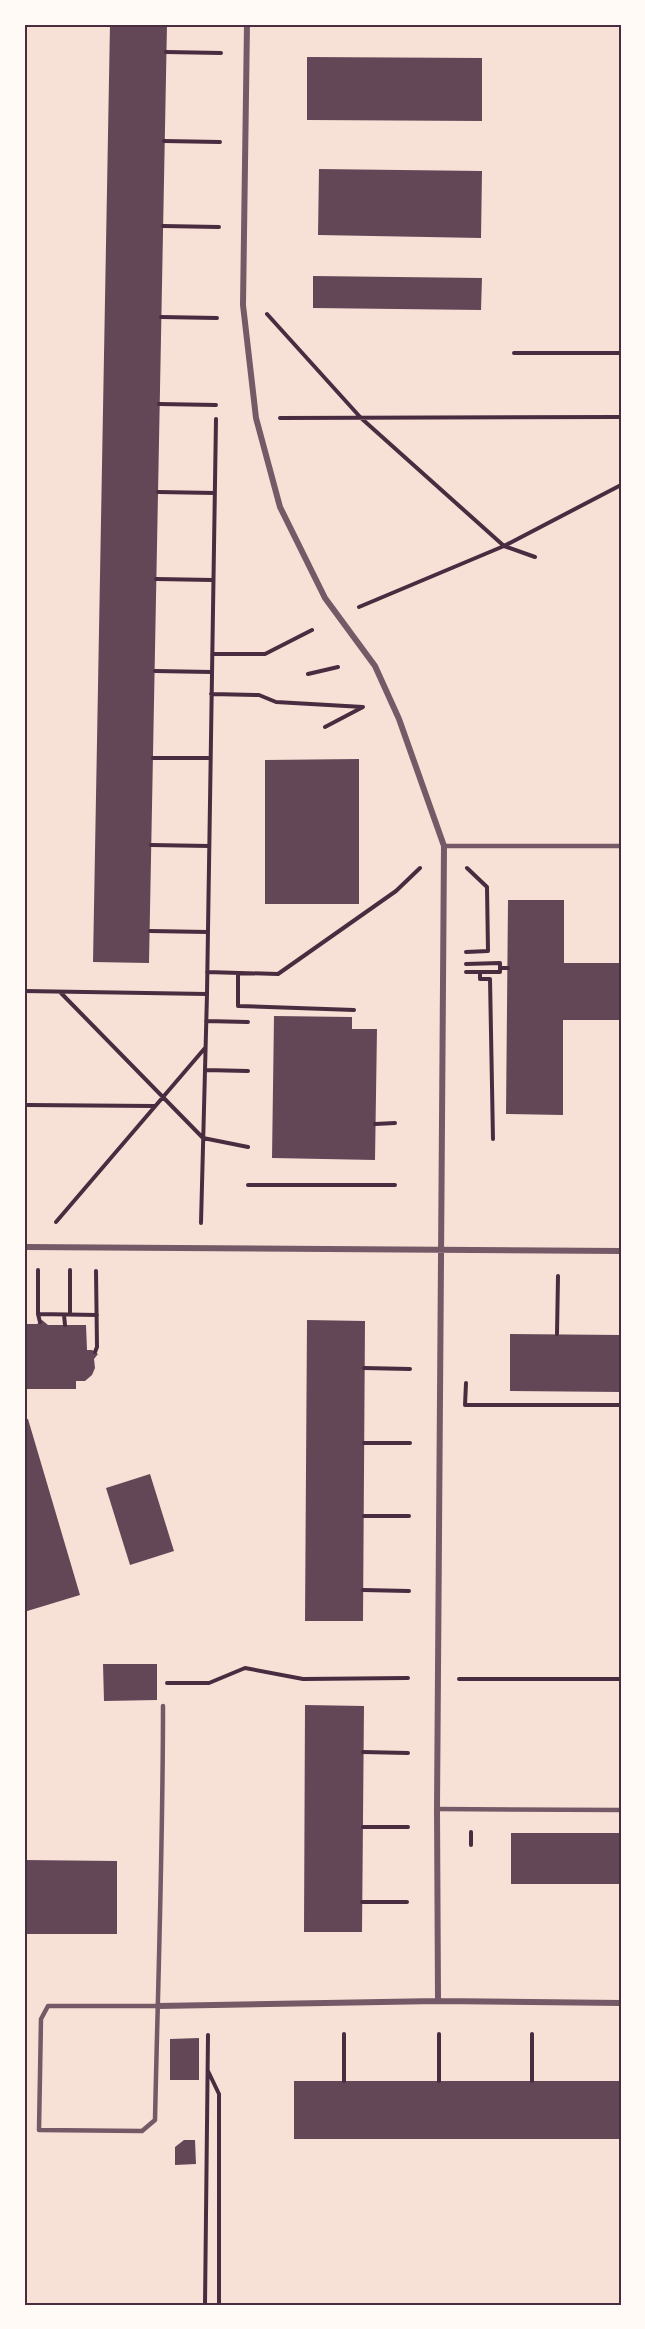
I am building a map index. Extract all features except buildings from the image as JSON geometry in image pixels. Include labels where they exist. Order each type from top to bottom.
[{"type":"street","points":[[248,24],[243,305],[256,418],[280,507],[326,598],[375,666],[399,719],[444,846],[437,1809],[438,2001]]},
{"type":"street","points":[[24,1246],[621,1251]]},
{"type":"street","points":[[158,2006],[438,2001],[621,2002]]},
{"type":"lane","points":[[444,846],[621,846]]},
{"type":"lane","points":[[158,2006],[48,2006],[41,2019],[39,2130],[142,2131],[155,2120],[158,2006],[162,1706]]},
{"type":"lane","points":[[437,1809],[621,1810]]},
{"type":"path","points":[[166,52],[221,52]]},
{"type":"path","points":[[164,141],[220,142]]},
{"type":"path","points":[[163,226],[219,227]]},
{"type":"path","points":[[243,287],[361,417],[504,546],[535,556]]},
{"type":"path","points":[[161,317],[217,318]]},
{"type":"path","points":[[514,353],[621,353]]},
{"type":"path","points":[[159,404],[216,405]]},
{"type":"path","points":[[275,418],[621,417]]},
{"type":"path","points":[[201,1223],[216,419]]},
{"type":"path","points":[[353,610],[504,546],[621,485]]},
{"type":"path","points":[[158,492],[215,493]]},
{"type":"path","points":[[156,579],[213,580]]},
{"type":"path","points":[[212,654],[265,654],[312,630]]},
{"type":"path","points":[[308,674],[338,667]]},
{"type":"path","points":[[155,671],[212,672]]},
{"type":"path","points":[[211,694],[259,695],[276,702],[363,707],[325,727]]},
{"type":"path","points":[[153,758],[210,758]]},
{"type":"path","points":[[151,845],[209,846]]},
{"type":"path","points":[[207,972],[278,974],[396,891],[444,846],[487,887],[488,951],[466,951],[466,964],[466,973],[500,972],[500,963],[466,964]]},
{"type":"path","points":[[150,931],[208,932]]},
{"type":"path","points":[[500,968],[507,968]]},
{"type":"path","points":[[238,973],[238,1006],[354,1010]]},
{"type":"path","points":[[480,973],[480,979],[490,979],[493,1139]]},
{"type":"path","points":[[24,991],[207,993]]},
{"type":"path","points":[[60,991],[203,1138],[248,1147]]},
{"type":"path","points":[[206,1021],[248,1022]]},
{"type":"path","points":[[56,1222],[206,1048]]},
{"type":"path","points":[[205,1070],[248,1071]]},
{"type":"path","points":[[27,1105],[155,1106]]},
{"type":"path","points":[[375,1124],[395,1123]]},
{"type":"path","points":[[248,1185],[395,1185]]},
{"type":"path","points":[[38,1270],[40,1322]]},
{"type":"path","points":[[65,1325],[70,1270]]},
{"type":"path","points":[[95,1352],[97,1347],[96,1270]]},
{"type":"path","points":[[557,1334],[558,1276]]},
{"type":"path","points":[[38,1314],[96,1316]]},
{"type":"path","points":[[364,1368],[410,1369]]},
{"type":"path","points":[[466,1405],[621,1405]]},
{"type":"path","points":[[364,1443],[410,1443]]},
{"type":"path","points":[[364,1516],[409,1516]]},
{"type":"path","points":[[363,1590],[409,1591]]},
{"type":"path","points":[[163,1683],[209,1683],[245,1668],[303,1679],[408,1678]]},
{"type":"path","points":[[459,1679],[621,1678]]},
{"type":"path","points":[[363,1752],[408,1753]]},
{"type":"path","points":[[363,1827],[408,1827]]},
{"type":"path","points":[[362,1902],[407,1902]]},
{"type":"path","points":[[344,2034],[344,2081]]},
{"type":"path","points":[[439,2081],[440,2034]]},
{"type":"path","points":[[532,2034],[532,2081]]},
{"type":"path","points":[[205,2305],[208,2035]]},
{"type":"path","points":[[207,2068],[219,2094],[219,2305]]}]
